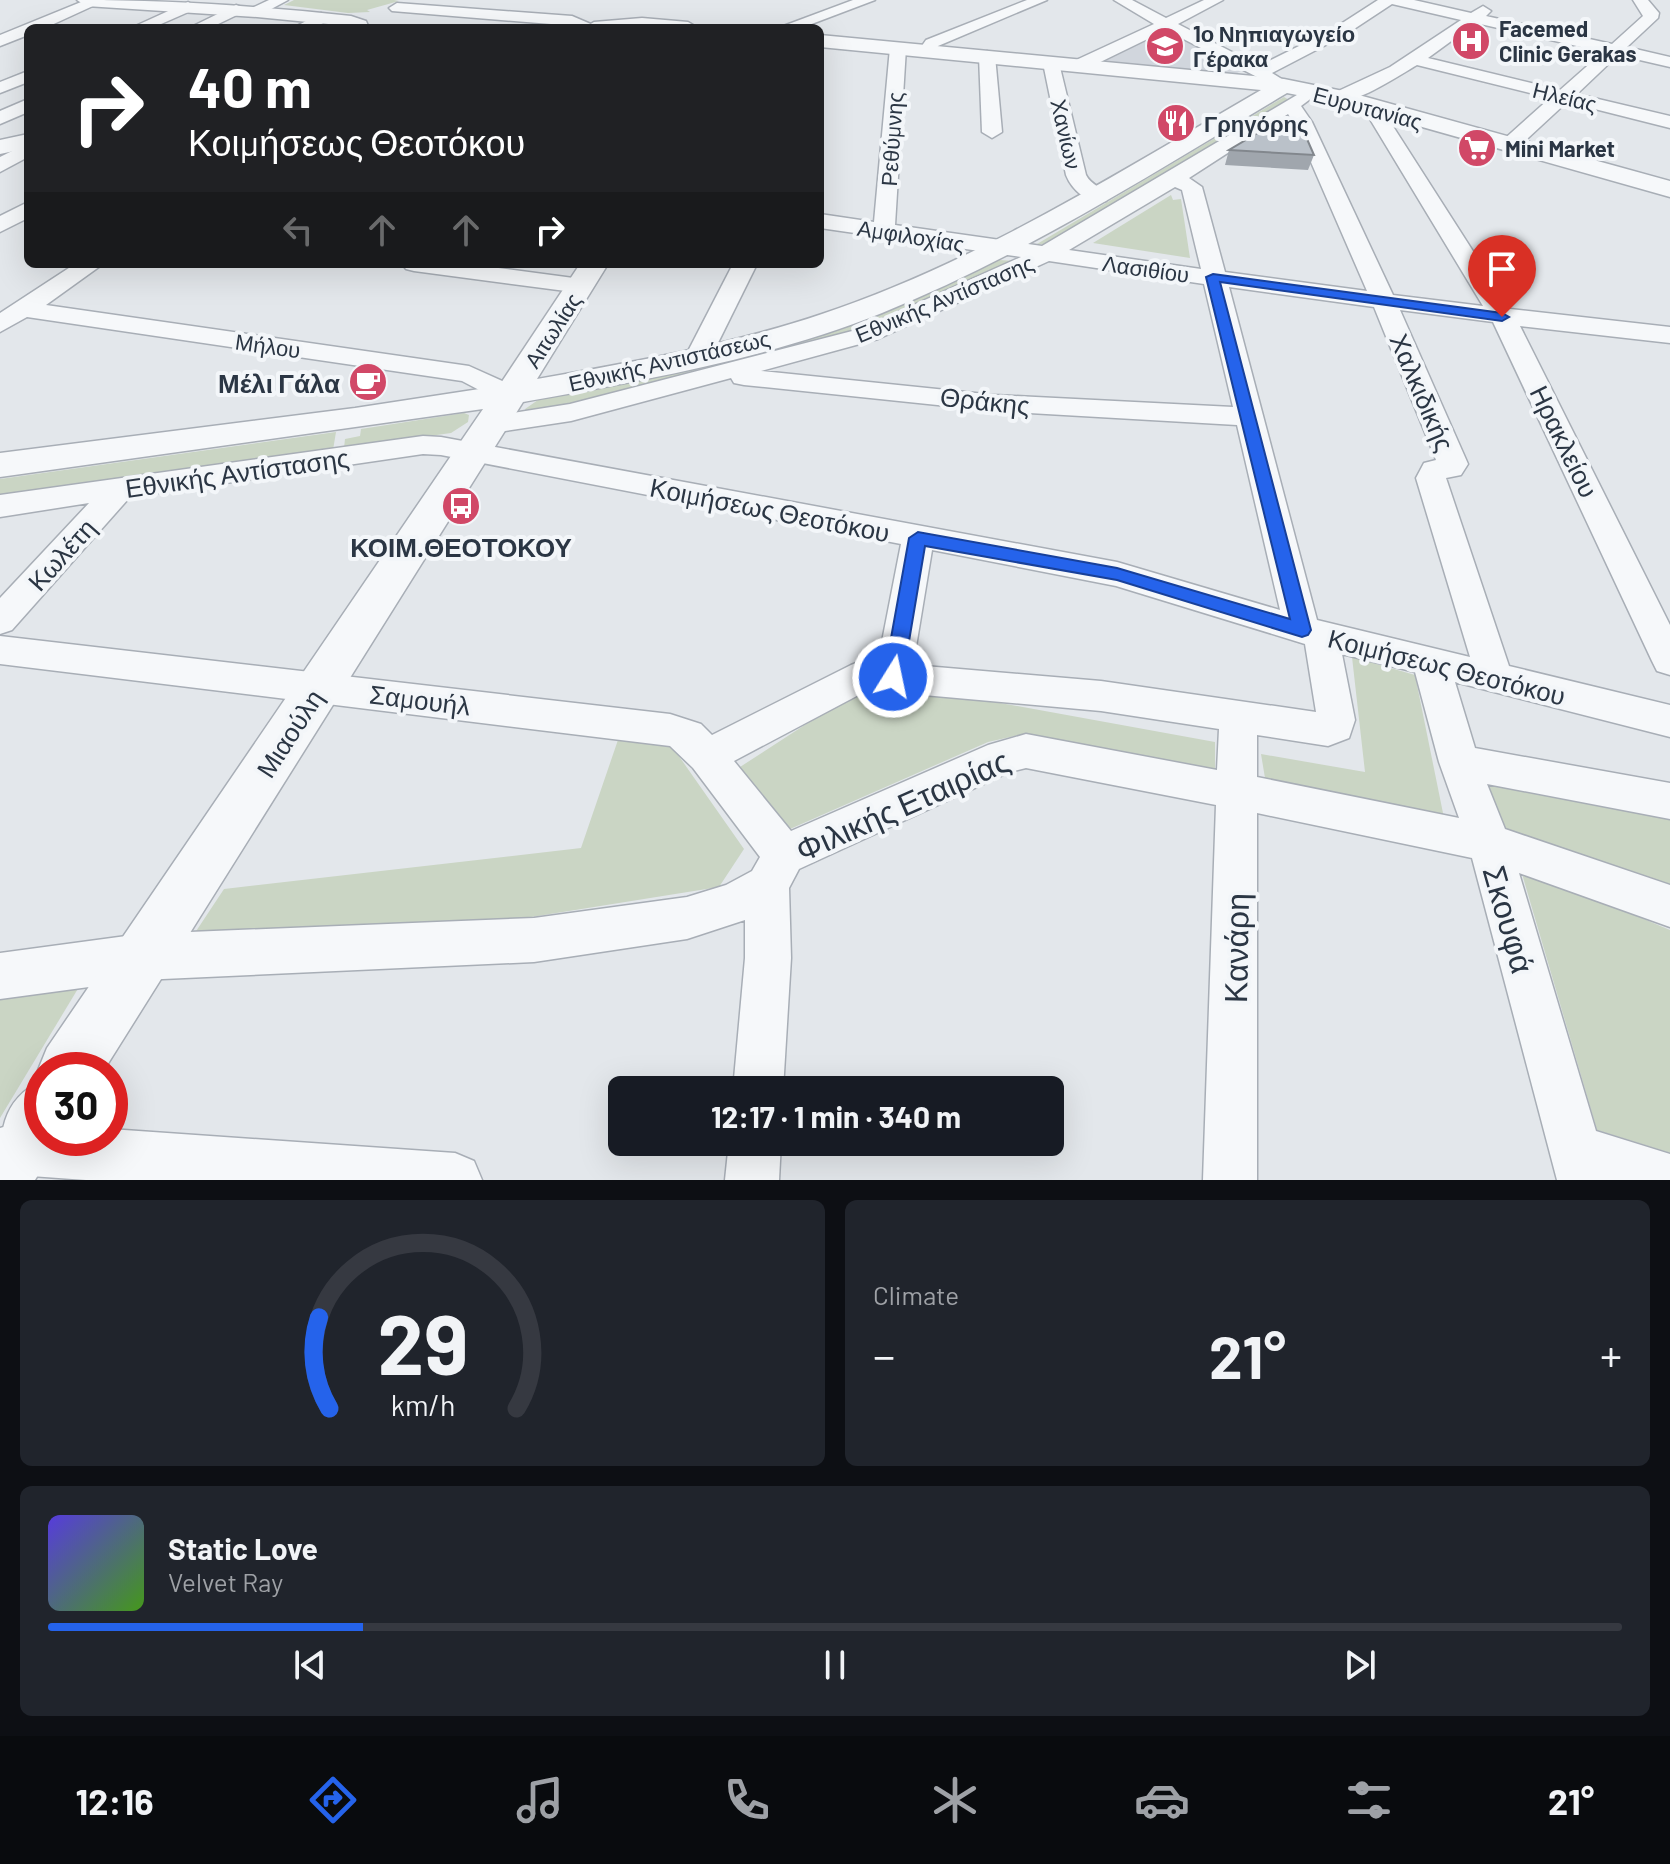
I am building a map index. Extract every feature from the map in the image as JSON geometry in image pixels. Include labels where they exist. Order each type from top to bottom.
[{"type":"street","points":[[86,0],[182,4],[321,18],[527,18],[581,24]]},
{"type":"street","points":[[41,24],[98,0]]},
{"type":"street","points":[[257,11],[281,0]]},
{"type":"street","points":[[374,19],[418,0]]},
{"type":"street","points":[[798,24],[868,0]]},
{"type":"street","points":[[927,50],[932,43],[1040,0]]},
{"type":"street","points":[[1121,0],[1261,72],[1287,96]]},
{"type":"street","points":[[1080,65],[1216,0]]},
{"type":"street","points":[[1261,72],[1339,32],[1391,0],[1670,62]]},
{"type":"street","points":[[1340,97],[1361,90],[1413,59],[1499,0]]},
{"type":"street","points":[[1509,145],[1650,18],[1651,13],[1640,0]]},
{"type":"street","points":[[146,24],[182,4]]},
{"type":"street","points":[[527,18],[577,4]]},
{"type":"street","points":[[980,4],[1008,12]]},
{"type":"street","points":[[206,24],[236,10]]},
{"type":"street","points":[[309,24],[321,18]]},
{"type":"street","points":[[642,24],[679,23]]},
{"type":"street","points":[[0,41],[24,31]]},
{"type":"street","name":"Ευρυτανίας","points":[[824,41],[1080,65],[1287,96]]},
{"type":"street","name":"Ρεθύμνης","points":[[884,230],[898,48]]},
{"type":"street","points":[[987,56],[992,132]]},
{"type":"street","name":"Ηλείας","points":[[1413,59],[1670,122]]},
{"type":"street","name":"Χανίων","points":[[1051,63],[1076,175],[1080,184],[1098,196]]},
{"type":"street","points":[[0,88],[24,78]]},
{"type":"street","name":"Ευρυτανίας","points":[[1312,91],[1670,189]]},
{"type":"street","name":"Εθνικής Αντίστασης","points":[[709,367],[869,334],[963,294],[1046,254],[1174,179],[1287,96],[1312,91]]},
{"type":"street","name":"Εθνικής Αντιστάσεως","points":[[0,465],[492,424],[709,367],[868,308],[1003,249],[1287,96]]},
{"type":"street","name":"Χαλκιδικής","points":[[1287,96],[1303,122],[1453,464],[1450,468],[1435,470],[1431,478],[1494,677]]},
{"type":"street","name":"Ηρακλείου","points":[[1371,106],[1502,317],[1670,661]]},
{"type":"street","points":[[0,118],[24,107]]},
{"type":"street","points":[[0,147],[24,142]]},
{"type":"street","points":[[0,166],[24,151]]},
{"type":"street","points":[[707,756],[864,675],[1101,696],[1320,730],[1335,727],[1336,720],[1312,632],[1249,417],[1192,187],[1174,179]]},
{"type":"street","points":[[0,228],[24,212]]},
{"type":"street","name":"Αμφιλοχίας","points":[[824,222],[1003,249]]},
{"type":"street","points":[[0,228],[24,233]]},
{"type":"street","name":"Λασιθίου","points":[[1003,249],[1384,302],[1670,335]]},
{"type":"street","points":[[0,324],[85,268]]},
{"type":"street","points":[[477,268],[587,275]]},
{"type":"street","points":[[709,367],[744,268]]},
{"type":"street","name":"Αιτωλίας","points":[[492,424],[587,275]]},
{"type":"street","name":"Μήλου","points":[[22,309],[469,374],[492,424]]},
{"type":"street","name":"Θράκης","points":[[709,367],[995,403],[1249,417]]},
{"type":"street","name":"Εθνικής Αντίστασης","points":[[0,506],[423,445],[492,424]]},
{"type":"street","name":"Κοιμήσεως Θεοτόκου","points":[[492,424],[918,538],[1117,574],[1312,632],[1670,721]]},
{"type":"street","name":"Μιαούλη","points":[[80,1052],[492,424]]},
{"type":"street","name":"Κωλέτη","points":[[0,621],[121,488]]},
{"type":"street","points":[[893,677],[918,538]]},
{"type":"street","name":"Σαμουήλ","points":[[0,650],[670,730],[687,735],[707,756],[775,870]]},
{"type":"street","name":"Σκουφά","points":[[1430,661],[1459,762],[1489,843],[1580,1166]]},
{"type":"street","name":"Κανάρη","points":[[1230,1180],[1238,717]]},
{"type":"street","name":"Φιλικής Εταιρίας","points":[[0,976],[141,957],[534,940],[687,918],[736,903],[775,870],[989,762],[1026,751],[1489,843],[1670,906]]},
{"type":"street","points":[[1459,762],[1670,801]]},
{"type":"street","points":[[759,1076],[775,870]]},
{"type":"street","points":[[15,1148],[455,1180]]},
{"type":"street","points":[[752,1180],[754,1156]]},
{"type":"street","points":[[1580,1166],[1668,1180]]},
{"type":"shaded area","name":"1ο Νηπιαγωγείο Γέρακα","points":[[1164,30],[1243,70],[1233,75],[1103,62]]},
{"type":"green space","points":[[294,0],[399,1],[367,10],[370,12],[348,13],[284,5]]},
{"type":"green space","points":[[1284,97],[1289,100],[1050,245],[1037,244]]},
{"type":"green space","points":[[1171,195],[1173,200],[1181,199],[1190,258],[1093,243]]},
{"type":"green space","points":[[999,260],[1016,261],[867,329],[565,409],[526,412],[525,409],[538,400],[850,325]]},
{"type":"green space","points":[[464,413],[469,415],[468,422],[451,433],[344,448],[345,439],[360,436],[361,429]]},
{"type":"green space","points":[[336,432],[333,450],[0,497],[0,479]]},
{"type":"green space","points":[[1352,657],[1415,675],[1444,818],[1266,784],[1261,754],[1365,772]]},
{"type":"green space","points":[[874,680],[1215,742],[1215,774],[1019,735],[988,742],[790,829],[740,767]]},
{"type":"green space","points":[[619,737],[669,742],[744,849],[719,887],[167,975],[224,889],[581,848]]},
{"type":"green space","points":[[1479,779],[1670,820],[1670,895],[1491,825]]},
{"type":"green space","points":[[1520,867],[1670,930],[1670,1153],[1597,1130]]},
{"type":"green space","points":[[82,982],[40,1052],[24,1052],[24,1078],[0,1118],[0,987]]},
{"type":"building","points":[[1276,122],[1300,123],[1314,155],[1229,150]]},
{"type":"place","name":"Facemed Clinic Gerakas","points":[[1471,41]]},
{"type":"place","name":"1ο Νηπιαγωγείο Γέρακα","points":[[1165,46]]},
{"type":"place","name":"Γρηγόρης","points":[[1176,123]]},
{"type":"place","name":"Mini Market","points":[[1477,148]]},
{"type":"place","name":"Μέλι Γάλα","points":[[368,382]]},
{"type":"place","name":"ΚΟΙΜ.ΘΕΟΤΟΚΟΥ","points":[[461,506]]},
{"type":"route","points":[[893,677],[918,538],[1117,574],[1302,630],[1213,277],[1502,317]]}]
